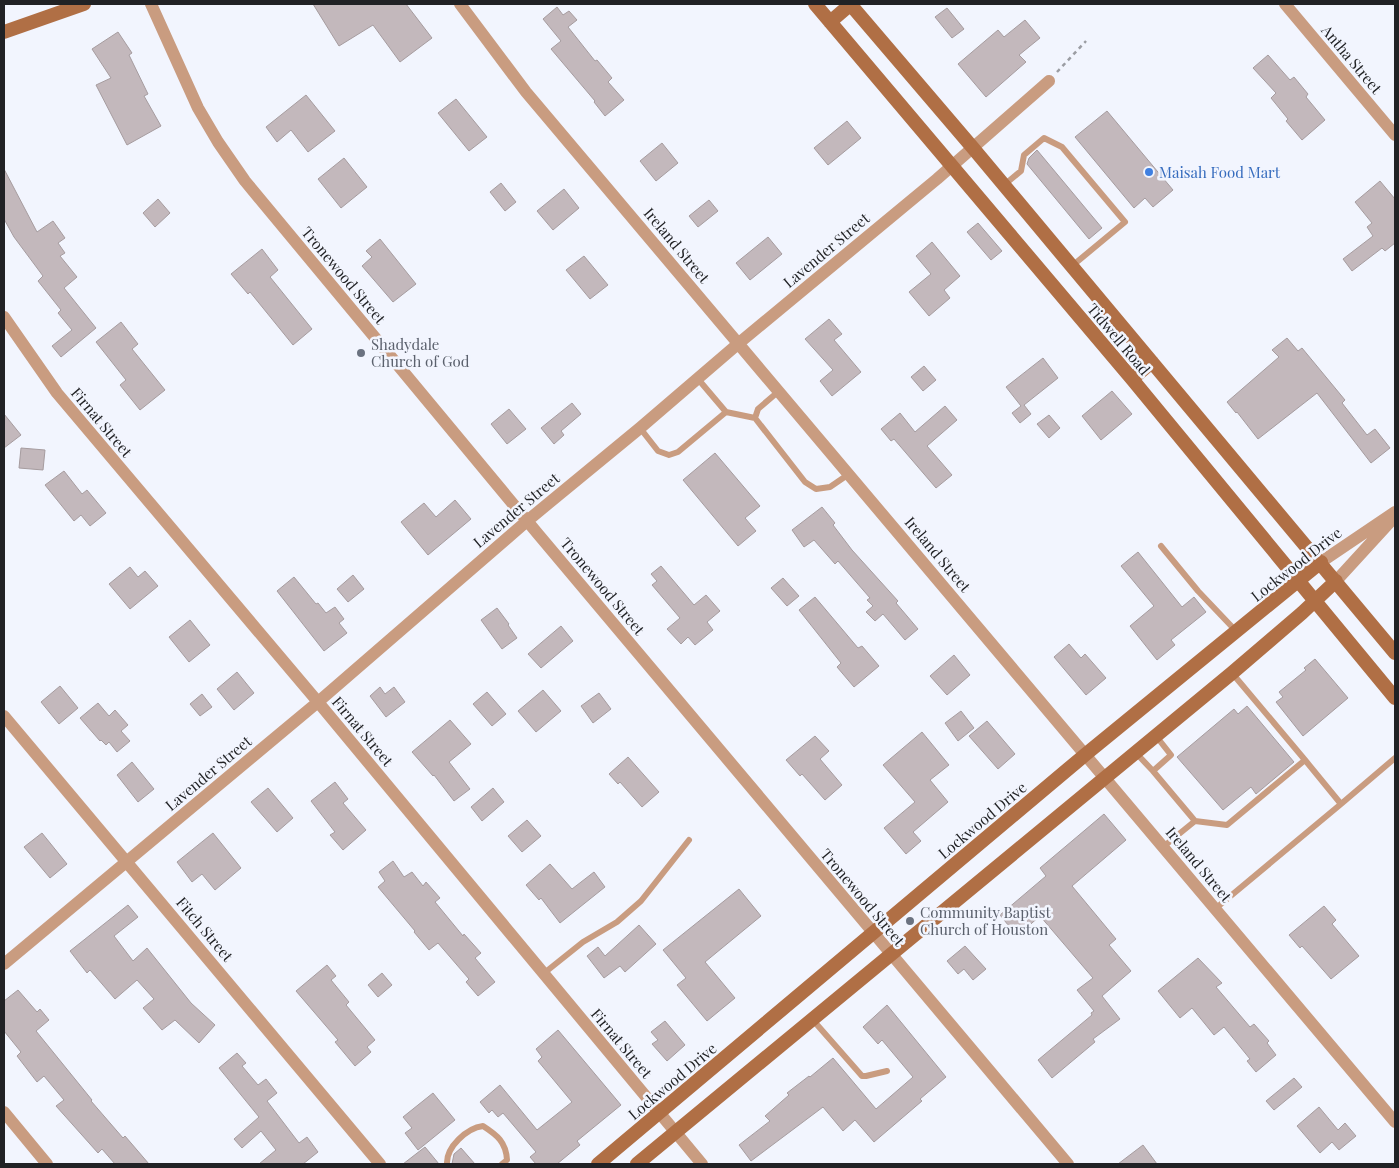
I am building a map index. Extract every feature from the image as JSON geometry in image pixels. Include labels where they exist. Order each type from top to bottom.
[{"type":"main road","points":[[4,32],[84,4]]},
{"type":"main road","name":"Tidwell Road","points":[[815,4],[1132,379],[1395,698]]},
{"type":"main road","points":[[830,22],[851,4]]},
{"type":"main road","name":"Tidwell Road","points":[[851,4],[1321,562],[1395,653]]},
{"type":"main road","points":[[1132,379],[1152,362]]},
{"type":"main road","name":"Lockwood Drive","points":[[598,1164],[1086,754],[1321,562]]},
{"type":"main road","name":"Lockwood Drive","points":[[637,1164],[811,1018],[1232,673],[1316,601],[1336,581]]},
{"type":"street","name":"Tronewood Street","points":[[151,4],[198,108],[218,142],[245,181],[527,521],[1068,1164]]},
{"type":"street","name":"Ireland Street","points":[[460,4],[526,92],[1395,1122]]},
{"type":"street","name":"Antha Street","points":[[1285,4],[1395,135]]},
{"type":"street","name":"Lavender Street","points":[[4,964],[318,702],[527,521],[952,167],[1050,81]]},
{"type":"street","name":"Firnat Street","points":[[4,317],[57,393],[318,702],[702,1164]]},
{"type":"street","name":"Lockwood Drive","points":[[1321,562],[1395,514]]},
{"type":"street","name":"Lockwood Drive","points":[[1336,581],[1395,514]]},
{"type":"street","name":"Fitch Street","points":[[4,716],[380,1164]]},
{"type":"street","points":[[4,1112],[47,1164]]},
{"type":"lane","points":[[1004,185],[1021,171],[1024,155],[1044,138],[1062,147],[1125,222],[1072,266]]},
{"type":"lane","points":[[698,379],[726,412],[755,418],[805,482],[816,489],[830,487],[849,474]]},
{"type":"lane","points":[[755,418],[758,409],[779,391]]},
{"type":"lane","points":[[640,428],[658,451],[669,455],[678,452],[726,412]]},
{"type":"lane","points":[[1161,546],[1198,591],[1237,632]]},
{"type":"lane","points":[[1232,673],[1342,804]]},
{"type":"lane","points":[[1153,771],[1172,755],[1156,736]]},
{"type":"lane","points":[[1136,753],[1195,821],[1227,825],[1305,760]]},
{"type":"lane","points":[[1215,909],[1395,758]]},
{"type":"lane","points":[[1162,847],[1195,821]]},
{"type":"lane","points":[[543,974],[583,942],[617,922],[635,906],[654,886],[689,840]]},
{"type":"lane","points":[[811,1018],[862,1076],[887,1071]]},
{"type":"lane","points":[[447,1164],[448,1153],[455,1143],[475,1127],[483,1126],[496,1135],[506,1148],[506,1160],[502,1164]]},
{"type":"path","points":[[1050,81],[1086,41]]},
{"type":"building","points":[[313,4],[406,4],[432,38],[400,62],[373,25],[339,46]]},
{"type":"building","points":[[557,7],[563,15],[569,11],[577,20],[568,27],[595,61],[597,60],[612,78],[608,82],[624,100],[605,116],[595,101],[551,49],[561,41],[543,19]]},
{"type":"building","points":[[947,8],[964,29],[952,38],[935,17]]},
{"type":"building","points":[[1025,20],[1040,38],[1019,55],[1026,62],[986,97],[958,64],[998,30],[1004,37]]},
{"type":"building","points":[[118,32],[132,53],[129,55],[148,94],[144,96],[161,126],[127,145],[96,85],[111,78],[92,49]]},
{"type":"building","points":[[1268,55],[1290,80],[1294,77],[1308,94],[1306,97],[1325,120],[1302,140],[1286,121],[1288,119],[1271,98],[1276,93],[1253,68]]},
{"type":"building","points":[[306,95],[335,131],[308,152],[291,130],[277,142],[266,127]]},
{"type":"building","points":[[456,99],[487,137],[469,151],[438,113]]},
{"type":"building","points":[[1107,111],[1173,190],[1153,207],[1145,198],[1134,208],[1075,137]]},
{"type":"building","points":[[847,121],[861,138],[828,165],[814,148]]},
{"type":"building","points":[[662,143],[678,163],[656,181],[640,161]]},
{"type":"building","points":[[1037,150],[1102,228],[1089,239],[1027,164],[1029,158]]},
{"type":"building","points":[[344,158],[367,187],[341,208],[318,179]]},
{"type":"building","points":[[4,169],[37,232],[53,221],[65,238],[58,243],[65,253],[60,256],[77,277],[64,288],[96,328],[61,357],[52,346],[72,330],[58,313],[61,310],[38,281],[43,276],[14,237],[4,219]]},
{"type":"building","points":[[1380,181],[1395,199],[1395,243],[1385,251],[1382,248],[1352,271],[1343,259],[1373,236],[1367,227],[1372,223],[1355,202]]},
{"type":"building","points":[[501,183],[516,202],[505,211],[490,192]]},
{"type":"building","points":[[564,189],[579,208],[553,230],[537,211]]},
{"type":"building","points":[[158,199],[170,213],[155,227],[143,213]]},
{"type":"building","points":[[709,200],[718,211],[698,227],[689,216]]},
{"type":"building","points":[[978,223],[1002,251],[991,260],[967,232]]},
{"type":"building","points":[[768,237],[782,254],[750,280],[736,263]]},
{"type":"building","points":[[380,239],[416,284],[393,302],[362,266],[372,257],[366,251]]},
{"type":"building","points":[[932,242],[960,276],[944,290],[950,298],[929,316],[909,292],[931,274],[916,256]]},
{"type":"building","points":[[262,249],[278,270],[270,277],[312,329],[293,345],[250,292],[248,294],[231,274]]},
{"type":"building","points":[[584,256],[608,285],[590,299],[566,270]]},
{"type":"building","points":[[829,319],[842,334],[834,340],[861,372],[832,396],[820,381],[833,370],[805,339]]},
{"type":"building","points":[[121,322],[138,344],[132,349],[165,390],[140,410],[120,385],[126,380],[96,342]]},
{"type":"building","points":[[1287,338],[1298,351],[1302,348],[1345,400],[1342,403],[1367,435],[1375,429],[1390,448],[1371,463],[1317,393],[1258,439],[1227,402],[1279,357],[1272,350]]},
{"type":"building","points":[[1043,358],[1058,378],[1024,405],[1031,414],[1020,423],[1012,413],[1021,406],[1006,387]]},
{"type":"building","points":[[924,366],[936,380],[923,391],[911,377]]},
{"type":"building","points":[[1112,391],[1132,414],[1101,440],[1082,416]]},
{"type":"building","points":[[572,403],[581,414],[561,431],[564,435],[554,444],[541,428]]},
{"type":"building","points":[[945,406],[957,420],[927,446],[952,475],[936,488],[894,439],[891,441],[881,429],[900,413],[915,432]]},
{"type":"building","points":[[509,409],[526,429],[507,444],[491,424]]},
{"type":"building","points":[[4,414],[21,435],[4,448]]},
{"type":"building","points":[[1049,415],[1060,428],[1049,438],[1037,424]]},
{"type":"building","points":[[21,448],[45,450],[43,470],[19,468]]},
{"type":"building","points":[[715,453],[760,506],[745,518],[756,531],[738,546],[683,480]]},
{"type":"building","points":[[64,471],[82,494],[87,490],[106,513],[90,526],[81,515],[74,521],[45,485]]},
{"type":"building","points":[[455,500],[471,519],[428,555],[401,522],[424,503],[436,517]]},
{"type":"building","points":[[822,507],[835,523],[833,525],[852,550],[898,601],[896,603],[918,629],[905,640],[883,614],[875,621],[866,612],[873,606],[867,600],[870,598],[838,561],[835,564],[814,540],[804,547],[792,530]]},
{"type":"building","points":[[1138,552],[1182,607],[1194,597],[1206,612],[1171,640],[1175,645],[1157,660],[1130,626],[1154,606],[1121,566]]},
{"type":"building","points":[[661,566],[694,605],[706,595],[720,611],[707,622],[713,630],[695,645],[688,637],[681,644],[667,629],[680,618],[652,585],[657,581],[651,574]]},
{"type":"building","points":[[130,567],[138,577],[145,571],[158,586],[130,609],[109,584]]},
{"type":"building","points":[[353,575],[364,589],[348,602],[337,589]]},
{"type":"building","points":[[294,577],[326,613],[335,607],[344,619],[339,623],[347,633],[324,651],[277,591]]},
{"type":"building","points":[[783,578],[799,596],[787,606],[771,588]]},
{"type":"building","points":[[815,597],[858,648],[862,646],[879,666],[854,687],[837,667],[841,663],[799,610]]},
{"type":"building","points":[[497,608],[517,638],[502,649],[481,620]]},
{"type":"building","points":[[190,620],[210,645],[189,662],[169,637]]},
{"type":"building","points":[[561,626],[573,641],[541,668],[528,654]]},
{"type":"building","points":[[1069,644],[1081,658],[1085,654],[1106,678],[1086,695],[1054,657]]},
{"type":"building","points":[[954,655],[970,675],[947,695],[930,676]]},
{"type":"building","points":[[1315,659],[1348,698],[1303,736],[1276,702],[1283,697],[1279,692],[1306,670],[1304,668]]},
{"type":"building","points":[[237,672],[254,693],[234,710],[217,689]]},
{"type":"building","points":[[60,686],[78,708],[59,724],[41,702]]},
{"type":"building","points":[[380,687],[385,694],[394,687],[405,702],[386,717],[370,696]]},
{"type":"building","points":[[543,690],[561,711],[536,732],[518,711]]},
{"type":"building","points":[[487,692],[506,714],[492,726],[473,704]]},
{"type":"building","points":[[599,693],[611,709],[593,723],[581,706]]},
{"type":"building","points":[[202,694],[212,707],[200,716],[190,704]]},
{"type":"building","points":[[98,703],[109,716],[115,710],[128,725],[121,731],[130,741],[117,752],[109,742],[106,745],[100,741],[80,718]]},
{"type":"building","points":[[1247,706],[1294,762],[1256,794],[1251,787],[1223,810],[1177,757],[1234,709],[1238,714]]},
{"type":"building","points":[[961,711],[974,728],[958,741],[945,723]]},
{"type":"building","points":[[450,720],[471,744],[449,762],[470,789],[454,801],[434,775],[412,752]]},
{"type":"building","points":[[987,721],[1015,754],[998,769],[969,736]]},
{"type":"building","points":[[922,732],[949,765],[930,780],[948,802],[913,832],[921,841],[906,854],[884,828],[915,802],[883,765]]},
{"type":"building","points":[[815,736],[829,751],[820,759],[842,785],[825,800],[802,774],[800,776],[786,760]]},
{"type":"building","points":[[628,757],[659,792],[642,807],[620,782],[618,784],[609,774]]},
{"type":"building","points":[[132,762],[154,789],[138,802],[117,775]]},
{"type":"building","points":[[335,782],[348,799],[343,803],[366,830],[343,850],[330,835],[335,832],[311,801]]},
{"type":"building","points":[[268,788],[293,818],[277,832],[251,802]]},
{"type":"building","points":[[493,788],[504,802],[482,821],[471,807]]},
{"type":"building","points":[[1104,814],[1126,840],[1072,886],[1116,939],[1109,945],[1131,971],[1102,996],[1120,1019],[1093,1039],[1095,1042],[1052,1078],[1038,1060],[1092,1015],[1091,1013],[1094,1011],[1077,990],[1093,978],[1040,916],[1017,936],[1000,915],[1046,876],[1040,868]]},
{"type":"building","points":[[527,820],[541,836],[522,852],[508,836]]},
{"type":"building","points":[[42,833],[67,864],[50,878],[24,847]]},
{"type":"building","points":[[213,833],[241,868],[215,890],[202,874],[192,882],[177,862]]},
{"type":"building","points":[[393,861],[404,877],[412,872],[423,886],[426,882],[440,898],[435,902],[463,936],[464,934],[481,953],[475,958],[495,982],[478,996],[466,982],[469,979],[438,943],[429,950],[378,887],[385,881],[379,872]]},
{"type":"building","points":[[550,864],[572,889],[594,872],[605,887],[560,923],[541,898],[539,900],[526,885]]},
{"type":"building","points":[[739,889],[761,916],[705,962],[735,998],[707,1021],[677,985],[686,978],[663,950]]},
{"type":"building","points":[[128,905],[138,917],[114,936],[133,961],[147,948],[191,1003],[215,1025],[199,1043],[175,1020],[162,1030],[143,1008],[154,999],[137,980],[115,999],[90,970],[87,973],[70,951]]},
{"type":"building","points":[[1324,906],[1336,920],[1332,924],[1359,956],[1331,979],[1302,946],[1300,948],[1289,935]]},
{"type":"building","points":[[639,925],[656,944],[625,972],[620,966],[604,978],[587,956],[598,947],[605,956]]},
{"type":"building","points":[[965,946],[986,969],[973,980],[964,969],[958,974],[947,961]]},
{"type":"building","points":[[1198,958],[1222,983],[1216,987],[1250,1027],[1254,1024],[1269,1041],[1267,1043],[1276,1055],[1256,1072],[1247,1061],[1250,1059],[1224,1027],[1214,1035],[1192,1008],[1180,1018],[1158,991]]},
{"type":"building","points":[[327,965],[336,976],[331,980],[349,1002],[346,1005],[375,1040],[367,1047],[371,1052],[355,1066],[335,1042],[338,1040],[296,991]]},
{"type":"building","points":[[382,973],[392,985],[378,997],[368,985]]},
{"type":"building","points":[[18,990],[37,1012],[40,1009],[49,1020],[36,1031],[91,1101],[123,1138],[125,1136],[149,1164],[115,1164],[102,1149],[98,1153],[56,1106],[64,1100],[44,1076],[37,1082],[17,1056],[21,1052],[4,1031],[4,1001]]},
{"type":"building","points":[[887,1005],[946,1077],[920,1099],[922,1101],[874,1142],[855,1120],[843,1131],[823,1107],[751,1161],[739,1145],[770,1121],[765,1116],[789,1095],[787,1093],[833,1058],[876,1109],[913,1077],[882,1040],[878,1044],[863,1027]]},
{"type":"building","points":[[665,1021],[685,1045],[667,1061],[652,1044],[658,1040],[651,1032]]},
{"type":"building","points":[[558,1030],[621,1105],[577,1141],[580,1145],[557,1164],[536,1164],[530,1157],[536,1152],[503,1113],[498,1117],[492,1110],[489,1113],[480,1102],[500,1085],[537,1130],[572,1102],[538,1061],[542,1057],[536,1049]]},
{"type":"building","points":[[237,1053],[246,1063],[242,1066],[258,1085],[266,1079],[277,1093],[267,1101],[299,1143],[307,1137],[318,1152],[303,1164],[259,1164],[276,1150],[261,1131],[242,1148],[234,1139],[259,1117],[219,1068]]},
{"type":"building","points":[[1294,1078],[1302,1087],[1274,1110],[1266,1101]]},
{"type":"building","points":[[433,1093],[455,1120],[418,1150],[405,1133],[412,1128],[403,1117]]},
{"type":"building","points":[[1319,1107],[1338,1130],[1345,1123],[1356,1136],[1339,1150],[1332,1142],[1320,1153],[1297,1126]]},
{"type":"building","points":[[1143,1145],[1157,1164],[1118,1164]]},
{"type":"building","points":[[425,1147],[439,1164],[403,1164]]},
{"type":"building","points":[[461,1148],[475,1164],[452,1164],[454,1154]]},
{"type":"place","name":"Maisah Food Mart","points":[[1149,172]]},
{"type":"place","name":"Shadydale Church of God","points":[[361,353]]},
{"type":"place","name":"Community Baptist Church of Houston","points":[[910,921]]}]
